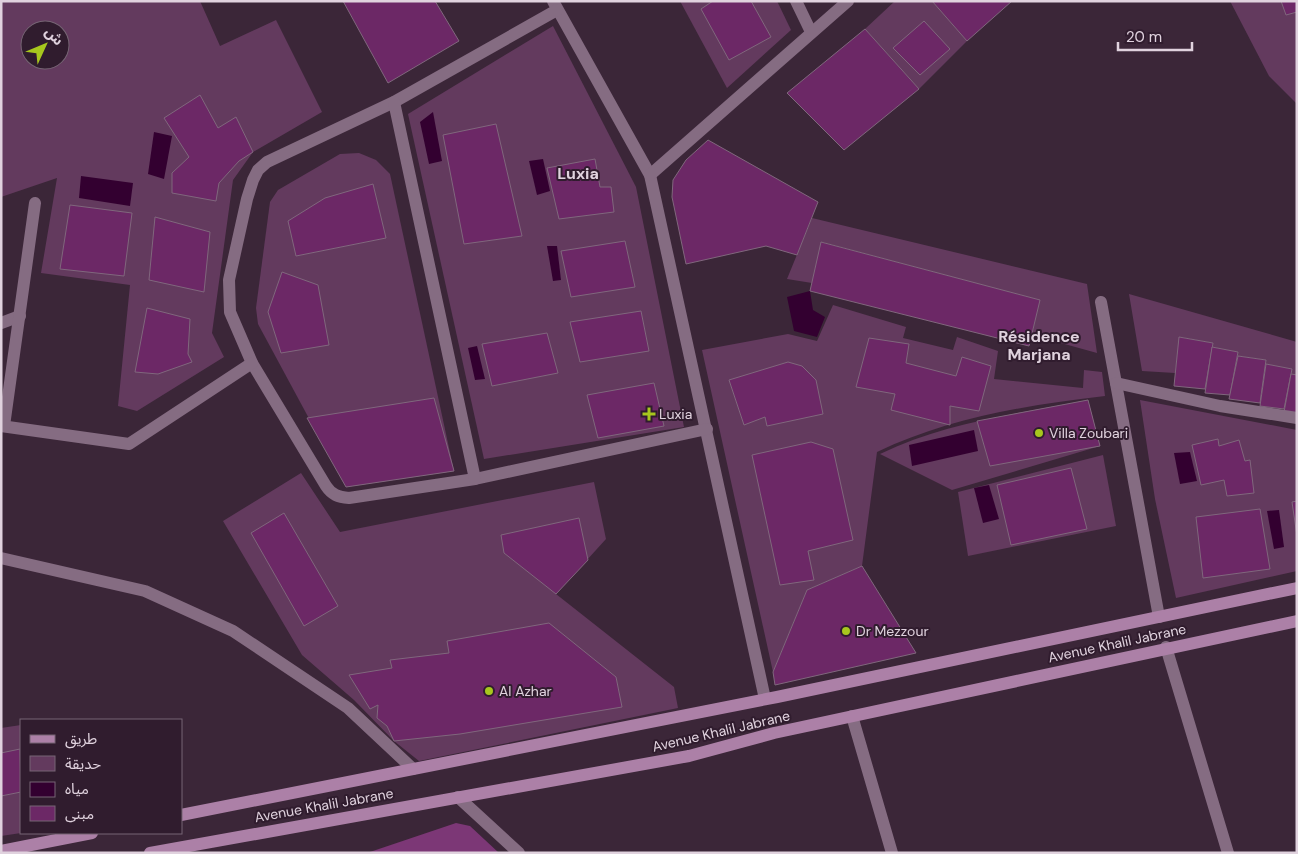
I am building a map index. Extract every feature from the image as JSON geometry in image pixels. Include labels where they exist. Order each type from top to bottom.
[{"type":"main road","name":"Avenue Khalil Jabrane","points":[[182,815],[765,700],[1297,588]]},
{"type":"main road","name":"Avenue Khalil Jabrane","points":[[150,853],[689,756],[774,733],[1166,647],[1297,621]]},
{"type":"main road","points":[[1,851],[87,834]]},
{"type":"street","points":[[796,1],[811,32]]},
{"type":"street","points":[[650,175],[848,1]]},
{"type":"street","points":[[707,429],[475,479],[349,498],[338,497],[330,493],[252,362],[230,312],[229,280],[247,199],[258,170],[267,162],[318,136],[394,102],[555,6],[650,175],[707,429],[765,700]]},
{"type":"street","points":[[394,102],[475,479]]},
{"type":"street","points":[[35,203],[3,426],[129,444],[252,362]]},
{"type":"street","points":[[1101,302],[1159,617]]},
{"type":"street","points":[[1,323],[20,316]]},
{"type":"street","points":[[1116,383],[1220,406],[1297,418]]},
{"type":"street","points":[[1,558],[145,591],[233,632],[348,708],[413,769]]},
{"type":"street","points":[[1166,647],[1228,853]]},
{"type":"street","points":[[852,716],[892,853]]},
{"type":"street","points":[[458,797],[519,853]]},
{"type":"green space","points":[[1,1],[200,1],[220,46],[276,20],[322,112],[253,152],[233,180],[212,333],[224,357],[137,411],[118,406],[130,285],[41,273],[57,178],[1,197]]},
{"type":"green space","points":[[680,1],[777,1],[791,30],[727,88]]},
{"type":"green space","points":[[895,1],[932,1],[967,41],[919,89],[865,29]]},
{"type":"green space","points":[[1230,1],[1297,1],[1297,104],[1269,76]]},
{"type":"green space","points":[[553,26],[636,187],[684,427],[484,459],[408,114]]},
{"type":"green space","points":[[359,153],[376,160],[390,174],[454,471],[346,487],[258,324],[256,308],[270,202],[278,190],[340,154]]},
{"type":"green space","points":[[812,218],[1087,284],[1097,353],[1032,335],[1039,300],[822,242],[812,283],[787,279]]},
{"type":"green space","points":[[1129,294],[1297,342],[1297,375],[1291,374],[1291,369],[1266,364],[1266,360],[1238,356],[1238,352],[1212,347],[1213,343],[1180,337],[1175,373],[1142,371]]},
{"type":"green space","points":[[833,305],[906,327],[903,338],[953,350],[957,337],[998,351],[994,379],[1083,388],[1084,370],[1102,372],[1105,396],[1046,404],[988,415],[932,430],[877,452],[862,566],[807,590],[773,672],[702,350],[788,334],[817,341]]},
{"type":"green space","points":[[1088,400],[1100,446],[952,490],[880,454],[930,434],[982,420]]},
{"type":"green space","points":[[1140,400],[1297,430],[1297,571],[1176,598],[1155,499]]},
{"type":"green space","points":[[1103,455],[1116,526],[968,556],[958,492]]},
{"type":"green space","points":[[301,473],[340,532],[594,482],[606,539],[556,594],[674,687],[678,708],[419,761],[394,741],[354,700],[302,655],[223,521]]},
{"type":"green space","points":[[20,725],[20,833],[1,836],[1,728]]},
{"type":"shaded area","points":[[456,823],[470,826],[499,853],[367,853]]},
{"type":"water","points":[[433,112],[442,161],[429,164],[420,122]]},
{"type":"water","points":[[154,132],[172,136],[164,179],[148,174]]},
{"type":"water","points":[[543,159],[550,191],[537,195],[529,161]]},
{"type":"water","points":[[81,176],[133,183],[130,206],[79,198]]},
{"type":"water","points":[[547,246],[557,246],[561,280],[553,281]]},
{"type":"water","points":[[810,291],[813,310],[825,317],[817,337],[794,331],[787,297]]},
{"type":"water","points":[[477,346],[485,379],[475,380],[468,348]]},
{"type":"water","points":[[974,430],[978,451],[912,466],[909,445]]},
{"type":"water","points":[[1190,452],[1197,481],[1180,484],[1174,453]]},
{"type":"water","points":[[989,485],[999,519],[983,523],[974,488]]},
{"type":"water","points":[[1279,510],[1284,547],[1274,549],[1267,511]]},
{"type":"building","points":[[343,1],[435,1],[459,41],[388,83]]},
{"type":"building","points":[[713,1],[751,1],[771,37],[729,60],[701,9]]},
{"type":"building","points":[[932,1],[1012,1],[967,41]]},
{"type":"building","points":[[1281,1],[1297,1],[1297,12],[1286,15]]},
{"type":"building","points":[[924,21],[950,49],[920,75],[893,48]]},
{"type":"building","points":[[865,29],[919,89],[844,150],[787,93]]},
{"type":"building","points":[[200,95],[218,128],[236,117],[253,152],[239,161],[219,183],[216,201],[172,193],[172,173],[189,157],[164,118]]},
{"type":"building","points":[[496,124],[522,236],[464,244],[443,135]]},
{"type":"building","points":[[708,140],[818,202],[797,255],[766,246],[686,264],[672,197],[673,180],[686,160]]},
{"type":"building","points":[[595,159],[600,187],[611,187],[614,212],[559,219],[547,168]]},
{"type":"building","points":[[373,184],[386,238],[296,256],[288,221],[325,198]]},
{"type":"building","points":[[70,205],[132,213],[124,276],[60,269]]},
{"type":"building","points":[[155,217],[210,232],[204,292],[149,280]]},
{"type":"building","points":[[625,241],[635,287],[571,297],[561,251]]},
{"type":"building","points":[[821,242],[1040,300],[1029,346],[810,291]]},
{"type":"building","points":[[282,272],[318,285],[329,345],[281,353],[268,312]]},
{"type":"building","points":[[147,308],[190,319],[188,354],[192,362],[158,374],[135,372]]},
{"type":"building","points":[[641,311],[649,351],[580,362],[570,322]]},
{"type":"building","points":[[547,333],[558,373],[492,386],[482,344]]},
{"type":"building","points":[[1179,337],[1213,343],[1205,389],[1174,386]]},
{"type":"building","points":[[869,338],[909,344],[906,363],[956,376],[962,357],[991,366],[979,411],[950,406],[950,425],[891,410],[895,394],[856,387]]},
{"type":"building","points":[[1212,347],[1238,352],[1230,395],[1205,393]]},
{"type":"building","points":[[1238,356],[1266,360],[1260,403],[1229,399]]},
{"type":"building","points":[[788,362],[802,366],[816,380],[823,414],[767,426],[765,417],[744,425],[729,380]]},
{"type":"building","points":[[1266,364],[1292,369],[1284,409],[1260,406]]},
{"type":"building","points":[[1291,374],[1297,375],[1297,413],[1284,412]]},
{"type":"building","points":[[654,383],[664,426],[598,438],[587,395]]},
{"type":"building","points":[[434,398],[454,471],[346,487],[307,418]]},
{"type":"building","name":"Villa Zoubari","points":[[1088,400],[1100,446],[990,466],[977,421]]},
{"type":"building","points":[[1218,439],[1219,446],[1239,440],[1245,461],[1250,460],[1254,493],[1227,496],[1224,480],[1201,485],[1192,445]]},
{"type":"building","points":[[811,442],[833,449],[853,540],[808,551],[814,580],[780,585],[752,455]]},
{"type":"building","points":[[1071,468],[1087,529],[1011,545],[997,485]]},
{"type":"building","points":[[1297,501],[1297,536],[1292,502]]},
{"type":"building","points":[[1260,509],[1270,569],[1203,578],[1196,517]]},
{"type":"building","points":[[284,513],[338,606],[304,626],[251,533]]},
{"type":"building","points":[[579,518],[588,560],[556,594],[504,553],[501,535]]},
{"type":"building","name":"Dr Mezzour","points":[[862,566],[916,653],[775,685],[773,672],[807,590]]},
{"type":"building","name":"Al Azhar","points":[[549,623],[616,677],[622,707],[460,734],[394,741],[387,726],[377,718],[378,705],[370,709],[349,675],[392,668],[390,660],[449,653],[447,641]]},
{"type":"building","points":[[20,749],[20,792],[1,796],[1,753]]},
{"type":"place","name":"Luxia","points":[[649,414]]},
{"type":"place","name":"Villa Zoubari","points":[[1039,433]]},
{"type":"place","name":"Dr Mezzour","points":[[846,631]]},
{"type":"place","name":"Al Azhar","points":[[489,691]]},
{"type":"district","name":"Luxia","points":[[578,173]]},
{"type":"district","name":"Résidence Marjana","points":[[1039,345]]}]
